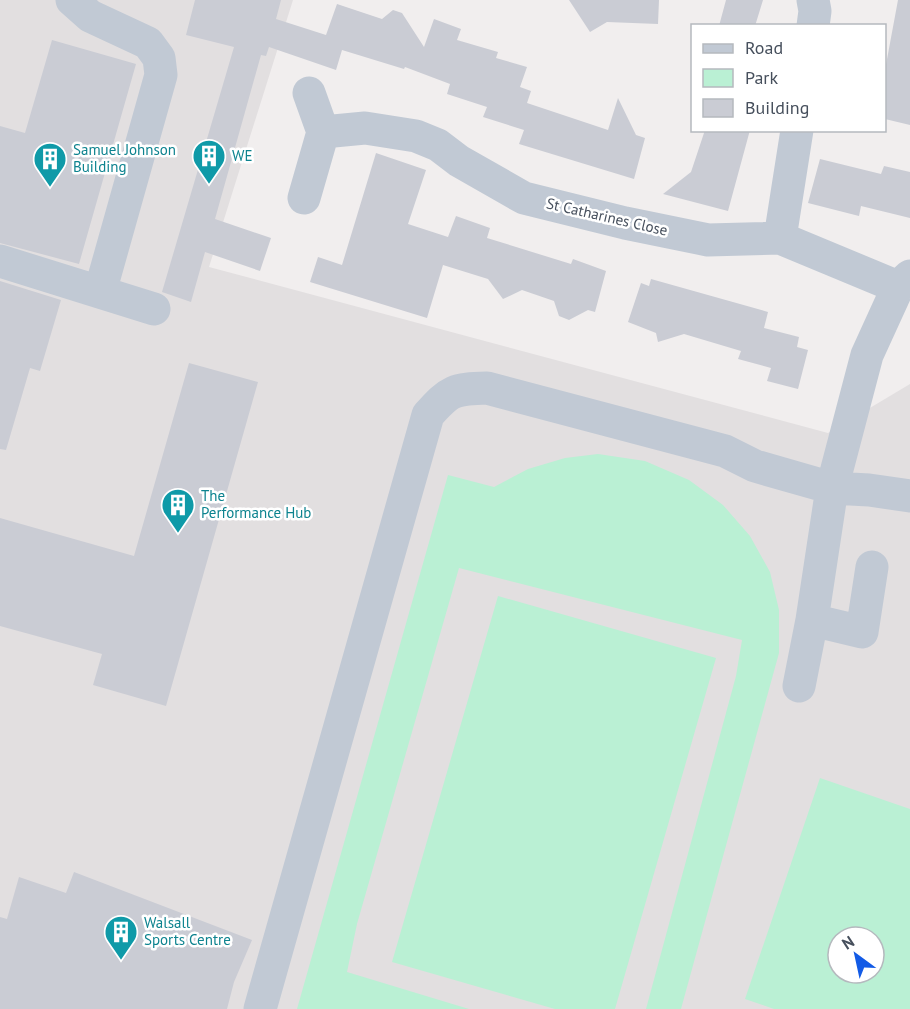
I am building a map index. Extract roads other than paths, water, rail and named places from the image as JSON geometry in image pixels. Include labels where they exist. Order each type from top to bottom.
[{"type":"street","points":[[72,0],[90,16],[148,43],[159,58],[161,75],[100,292]]},
{"type":"street","points":[[813,0],[815,11],[813,24]]},
{"type":"street","points":[[304,198],[323,132],[309,93]]},
{"type":"street","name":"St Catharines Close","points":[[323,132],[365,128],[416,136],[438,145],[459,161],[524,198],[625,223],[708,240],[780,238],[904,282]]},
{"type":"street","points":[[780,238],[797,132]]},
{"type":"street","points":[[0,261],[154,309]]},
{"type":"street","points":[[799,686],[812,620],[832,488],[867,355],[904,282]]},
{"type":"street","points":[[260,1009],[428,416],[445,396],[463,389],[487,388],[724,451],[755,466],[832,488],[910,496]]},
{"type":"street","points":[[812,620],[862,632],[872,567]]},
{"type":"place","name":"WE","points":[[209,185]]},
{"type":"place","name":"Samuel Johnson Building","points":[[50,188]]},
{"type":"place","name":"The Performance Hub","points":[[178,534]]},
{"type":"place","name":"Walsall Sports Centre","points":[[121,961]]}]
